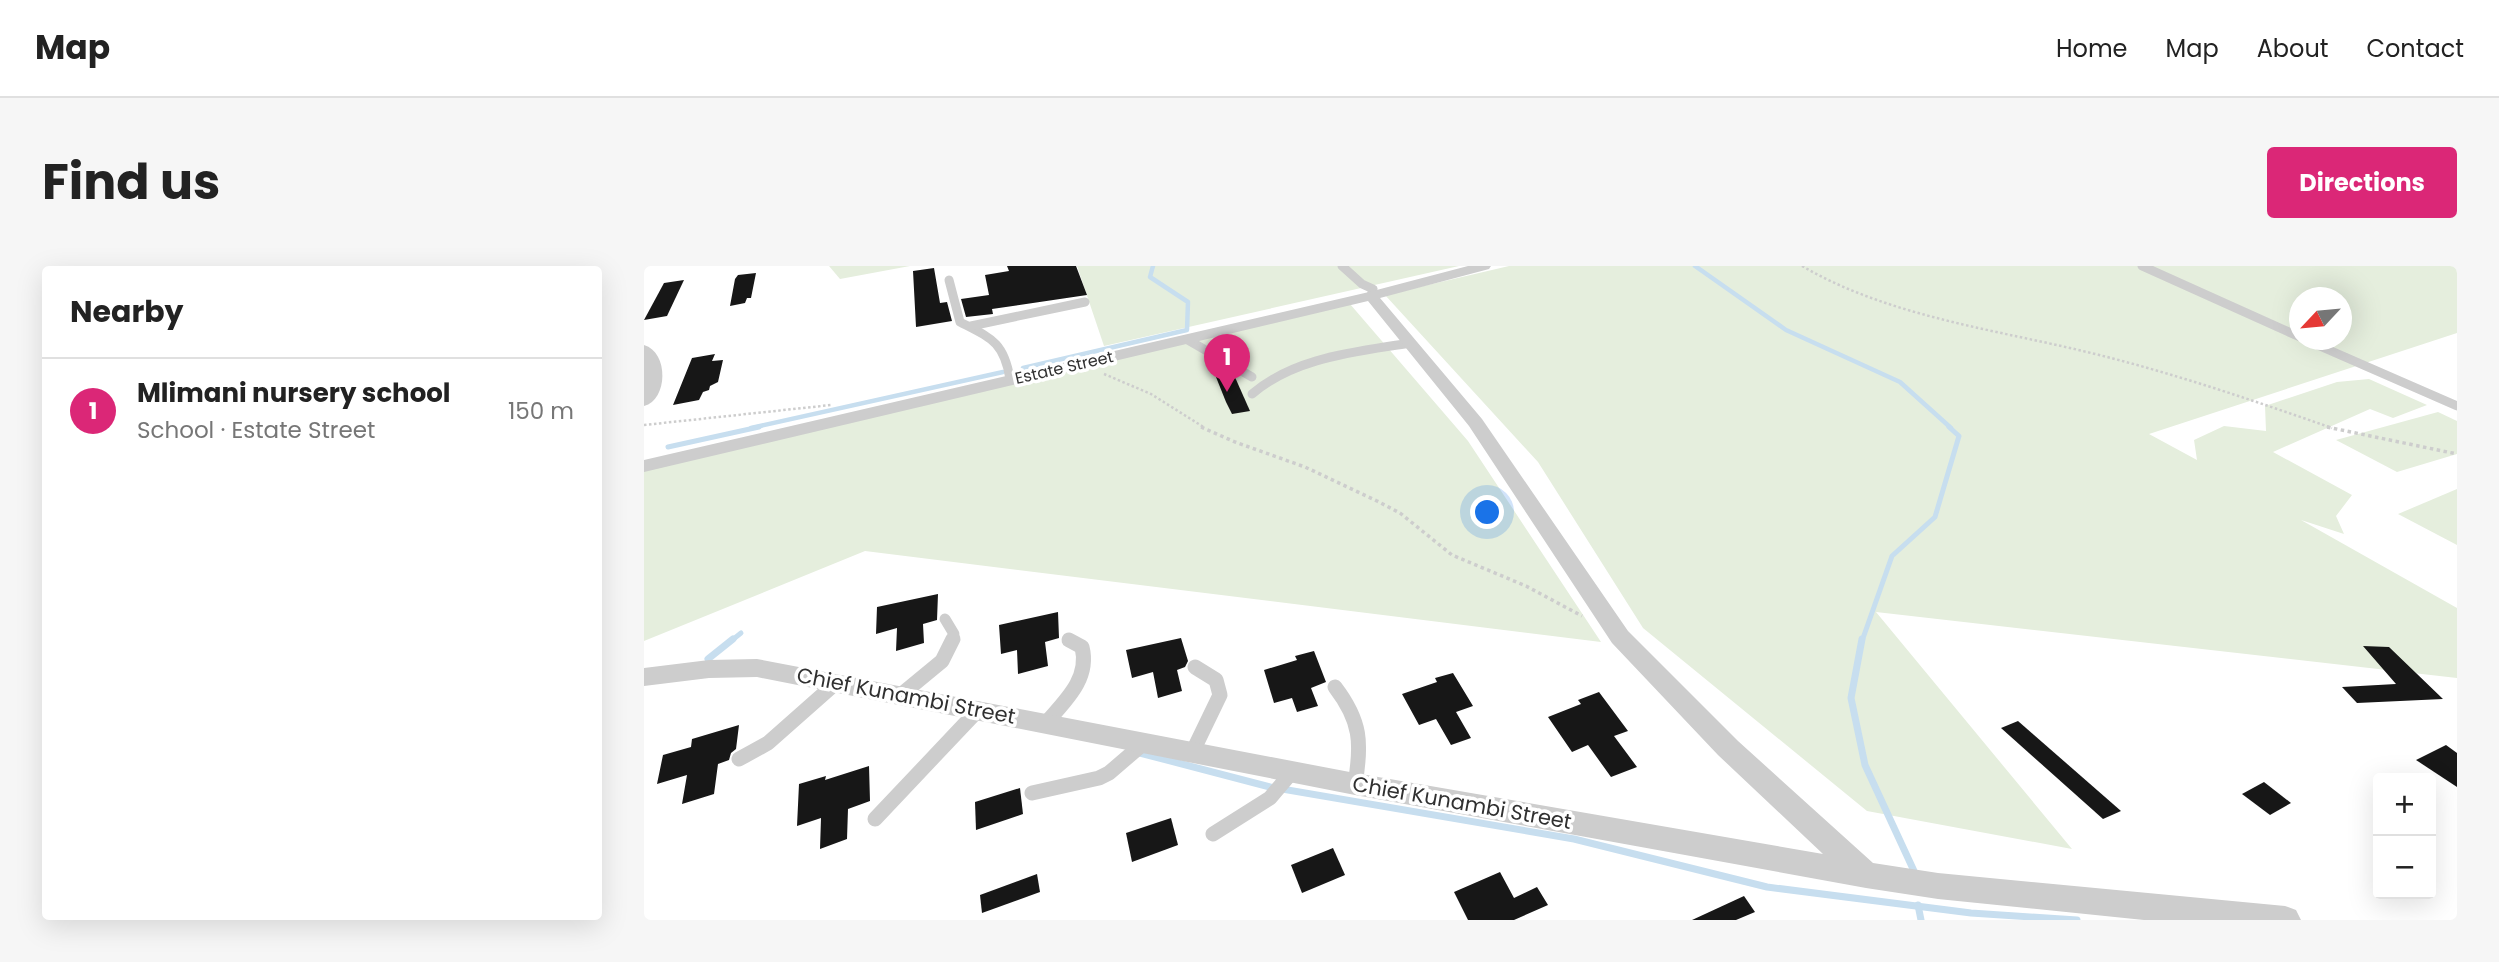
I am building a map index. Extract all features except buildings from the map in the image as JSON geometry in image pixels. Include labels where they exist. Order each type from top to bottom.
[{"type":"street","name":"Estate Street","points":[[644,467],[1010,379],[1188,340],[1484,266]]},
{"type":"street","points":[[1371,296],[1476,423],[1620,637],[1728,748],[1866,876]]},
{"type":"street","points":[[644,349],[655,364],[656,374],[644,401]]},
{"type":"street","name":"Chief Kunambi Street","points":[[644,677],[709,669],[757,668],[1355,784],[1866,876],[1938,886],[2285,920]]},
{"type":"lane","points":[[1342,266],[1362,284],[1373,289],[1371,296]]},
{"type":"lane","points":[[2143,266],[2289,332]]},
{"type":"lane","points":[[949,280],[960,322],[994,339],[1001,348],[1010,379]]},
{"type":"lane","points":[[970,326],[1085,302]]},
{"type":"lane","points":[[1188,340],[1252,377]]},
{"type":"lane","points":[[1252,394],[1259,387],[1306,365],[1410,343]]},
{"type":"lane","points":[[2329,350],[2457,406]]},
{"type":"lane","points":[[902,694],[928,675],[949,652],[954,634],[945,619]]},
{"type":"lane","points":[[1046,723],[1069,696],[1084,671],[1086,656],[1082,647],[1069,639]]},
{"type":"lane","points":[[1192,753],[1220,695],[1221,687],[1217,679],[1195,667]]},
{"type":"lane","points":[[739,759],[768,743],[837,682]]},
{"type":"lane","points":[[1335,687],[1352,706],[1359,726],[1361,752],[1355,784]]},
{"type":"lane","points":[[875,819],[979,709]]},
{"type":"lane","points":[[1032,793],[1099,778],[1110,773],[1144,743]]},
{"type":"lane","points":[[1213,834],[1270,798],[1281,789],[1292,772]]},
{"type":"path","points":[[1802,266],[1826,280],[1902,309],[2105,356],[2238,395],[2337,430],[2457,454]]},
{"type":"path","points":[[1081,363],[1151,394],[1202,426],[1235,442],[1305,467],[1377,501],[1400,513],[1452,555],[1526,586],[1585,618]]},
{"type":"path","points":[[644,425],[835,404]]},
{"type":"green space","points":[[829,266],[910,266],[840,279]]},
{"type":"green space","points":[[1077,266],[1459,266],[1104,346]]},
{"type":"green space","points":[[1509,266],[2457,266],[2457,333],[2149,434],[2197,460],[2194,440],[2224,426],[2266,431],[2265,406],[2337,382],[2369,379],[2427,405],[2393,418],[2370,409],[2273,452],[2352,495],[2336,516],[2344,534],[2301,520],[2457,608],[2457,678],[1876,612],[2072,849],[1867,811],[1643,628],[1538,462],[1385,295]]},
{"type":"green space","points":[[1350,304],[1468,441],[1601,642],[865,551],[644,641],[644,469]]},
{"type":"green space","points":[[2438,412],[2457,421],[2457,454],[2397,472],[2336,440]]},
{"type":"green space","points":[[2457,489],[2457,545],[2398,514]]},
{"type":"waterway","points":[[1023,368],[1187,330],[1188,302],[1150,277],[1153,266]]},
{"type":"waterway","points":[[1695,266],[1786,330],[1900,382],[1951,428]]},
{"type":"waterway","points":[[751,428],[1003,372]]},
{"type":"waterway","points":[[668,447],[759,427]]},
{"type":"waterway","points":[[1862,641],[1892,556],[1935,517],[1959,436],[1949,427]]},
{"type":"waterway","points":[[731,641],[741,633]]},
{"type":"waterway","points":[[708,659],[733,639]]},
{"type":"waterway","points":[[1862,639],[1851,698],[1865,765],[1914,871]]},
{"type":"waterway","points":[[1136,752],[1270,787],[1574,839],[1767,887],[1918,906]]},
{"type":"waterway","points":[[1918,906],[1971,913],[2077,920]]},
{"type":"waterway","points":[[1918,906],[1921,920]]},
{"type":"place","name":"Mlimani nursery school","points":[[1227,392]]}]
